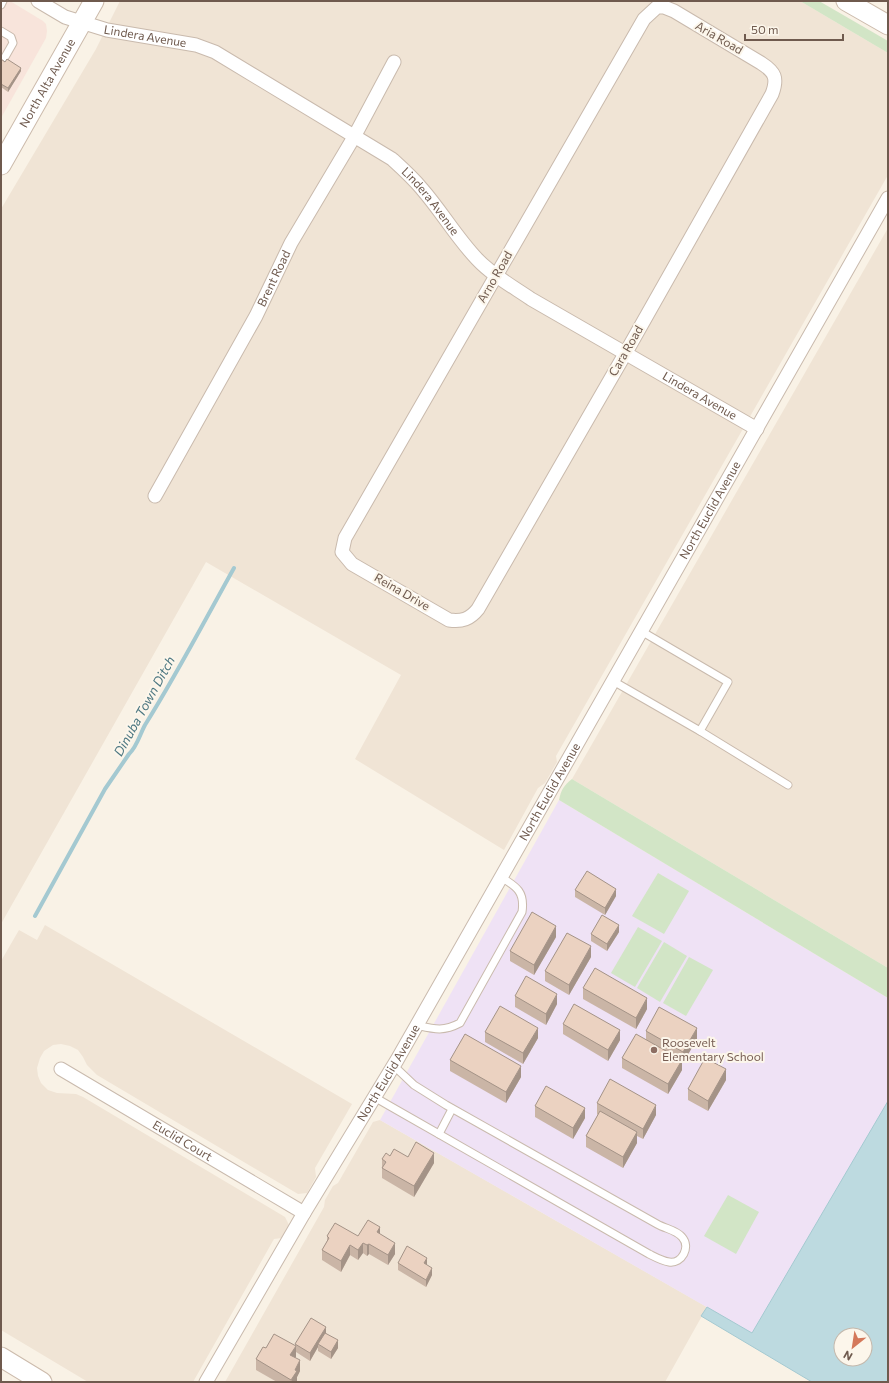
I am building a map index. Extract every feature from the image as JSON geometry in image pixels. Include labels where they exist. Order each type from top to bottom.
[{"type":"main road","name":"North Alta Avenue","points":[[4,153],[94,1]]},
{"type":"main road","points":[[846,1],[888,26]]},
{"type":"main road","points":[[1,1357],[42,1382]]},
{"type":"street","name":"Lindera Avenue","points":[[38,1],[65,17],[107,30],[196,45],[215,52],[392,159],[409,174],[423,190],[452,231],[466,247],[495,275],[531,299],[757,429]]},
{"type":"street","name":"Aria Road","points":[[657,7],[664,7],[674,11],[761,63],[770,69],[775,78]]},
{"type":"street","name":"Arno Road","points":[[342,552],[345,538],[495,275],[644,19],[657,7]]},
{"type":"street","name":"Brent Road","points":[[154,496],[256,316],[291,243],[354,137],[394,62]]},
{"type":"street","name":"Cara Road","points":[[467,619],[478,609],[625,354],[772,94],[775,86],[775,78]]},
{"type":"street","name":"North Euclid Avenue","points":[[206,1382],[304,1213],[394,1065],[888,198]]},
{"type":"street","name":"Reina Drive","points":[[342,552],[352,564],[449,620],[458,621],[467,619]]},
{"type":"street","name":"Euclid Court","points":[[62,1069],[304,1213]]},
{"type":"lane","points":[[1,5],[3,1]]},
{"type":"lane","points":[[1,31],[11,37],[13,43],[1,64]]},
{"type":"lane","points":[[641,631],[728,682],[700,731]]},
{"type":"lane","points":[[613,681],[700,731],[788,785]]},
{"type":"lane","points":[[416,1025],[436,1030],[450,1028],[460,1023],[522,912],[523,902],[518,889],[501,877]]},
{"type":"lane","points":[[374,1097],[649,1254],[670,1262],[678,1261],[683,1257],[686,1250],[686,1243],[683,1238],[671,1230],[452,1109],[414,1085],[394,1065]]},
{"type":"lane","points":[[439,1134],[452,1109]]},
{"type":"shaded area","points":[[1,1],[10,1],[43,21],[46,24],[47,31],[46,38],[1,118]]},
{"type":"shaded area","points":[[120,1],[800,1],[888,53],[888,175],[556,756],[557,762],[545,783],[538,788],[504,850],[355,759],[401,675],[206,562],[1,924],[1,209],[96,49]]},
{"type":"shaded area","points":[[888,228],[888,968],[572,779]]},
{"type":"shaded area","name":"Roosevelt Elementary School","points":[[559,800],[888,998],[888,1101],[752,1333],[380,1120]]},
{"type":"shaded area","points":[[45,925],[352,1104],[315,1168],[316,1177],[307,1193],[298,1194],[97,1075],[87,1065],[78,1050],[61,1044],[53,1045],[44,1051],[37,1068],[41,1083],[48,1090],[57,1093],[76,1094],[83,1097],[285,1217],[289,1225],[282,1238],[274,1239],[193,1382],[88,1382],[1,1330],[1,961],[19,930],[37,940]]},
{"type":"shaded area","points":[[380,1120],[707,1307],[665,1382],[225,1382],[324,1207],[325,1200],[333,1186],[338,1183],[373,1122]]},
{"type":"green space","points":[[800,1],[819,1],[888,41],[888,53]]},
{"type":"green space","points":[[572,779],[888,968],[888,998],[559,800],[563,788]]},
{"type":"green space","points":[[658,873],[689,891],[664,934],[632,916]]},
{"type":"green space","points":[[638,927],[662,941],[635,987],[611,973]]},
{"type":"green space","points":[[664,942],[687,956],[660,1002],[637,988]]},
{"type":"green space","points":[[689,957],[713,970],[686,1016],[663,1003]]},
{"type":"green space","points":[[728,1195],[759,1212],[736,1254],[704,1236]]},
{"type":"water","points":[[888,1101],[888,1382],[812,1382],[701,1316],[707,1307],[752,1333]]},
{"type":"building","points":[[1,59],[5,62],[7,59],[21,68],[8,88],[1,84]]},
{"type":"building","points":[[587,871],[616,889],[605,908],[575,890]]},
{"type":"building","points":[[532,912],[556,926],[534,965],[510,951]]},
{"type":"building","points":[[602,915],[619,925],[607,944],[591,934]]},
{"type":"building","points":[[567,933],[591,946],[569,985],[545,971]]},
{"type":"building","points":[[595,968],[647,998],[636,1018],[583,988]]},
{"type":"building","points":[[526,976],[557,994],[546,1014],[515,996]]},
{"type":"building","points":[[574,1004],[620,1030],[608,1050],[563,1024]]},
{"type":"building","points":[[500,1006],[538,1028],[523,1053],[485,1032]]},
{"type":"building","points":[[659,1007],[697,1028],[683,1052],[646,1031]]},
{"type":"building","points":[[465,1034],[521,1066],[506,1092],[450,1060]]},
{"type":"building","points":[[636,1034],[682,1060],[668,1084],[622,1058]]},
{"type":"building","points":[[705,1058],[726,1069],[708,1101],[688,1089]]},
{"type":"building","points":[[610,1079],[656,1105],[643,1129],[597,1103]]},
{"type":"building","points":[[546,1086],[585,1108],[573,1128],[535,1106]]},
{"type":"building","points":[[600,1111],[637,1132],[623,1157],[586,1136]]},
{"type":"building","points":[[416,1142],[434,1153],[414,1186],[382,1168],[386,1162],[382,1159],[386,1153],[390,1156],[394,1149],[408,1157]]},
{"type":"building","points":[[368,1220],[380,1227],[377,1232],[395,1243],[388,1255],[369,1244],[367,1245],[363,1243],[358,1250],[350,1245],[341,1261],[322,1250],[329,1238],[327,1236],[335,1223],[358,1236]]},
{"type":"building","points":[[407,1246],[427,1258],[424,1263],[432,1268],[426,1280],[398,1263]]},
{"type":"building","points":[[311,1318],[326,1327],[310,1353],[295,1344]]},
{"type":"building","points":[[325,1333],[338,1340],[331,1352],[318,1344]]},
{"type":"building","points":[[274,1334],[296,1346],[290,1355],[300,1360],[295,1370],[297,1371],[291,1380],[256,1359],[263,1347],[266,1348]]},
{"type":"waterway","name":"Dinuba Town Ditch","points":[[35,916],[105,789],[134,748],[145,725],[180,667],[234,568]]},
{"type":"place","name":"Roosevelt Elementary School","points":[[654,1050]]}]
